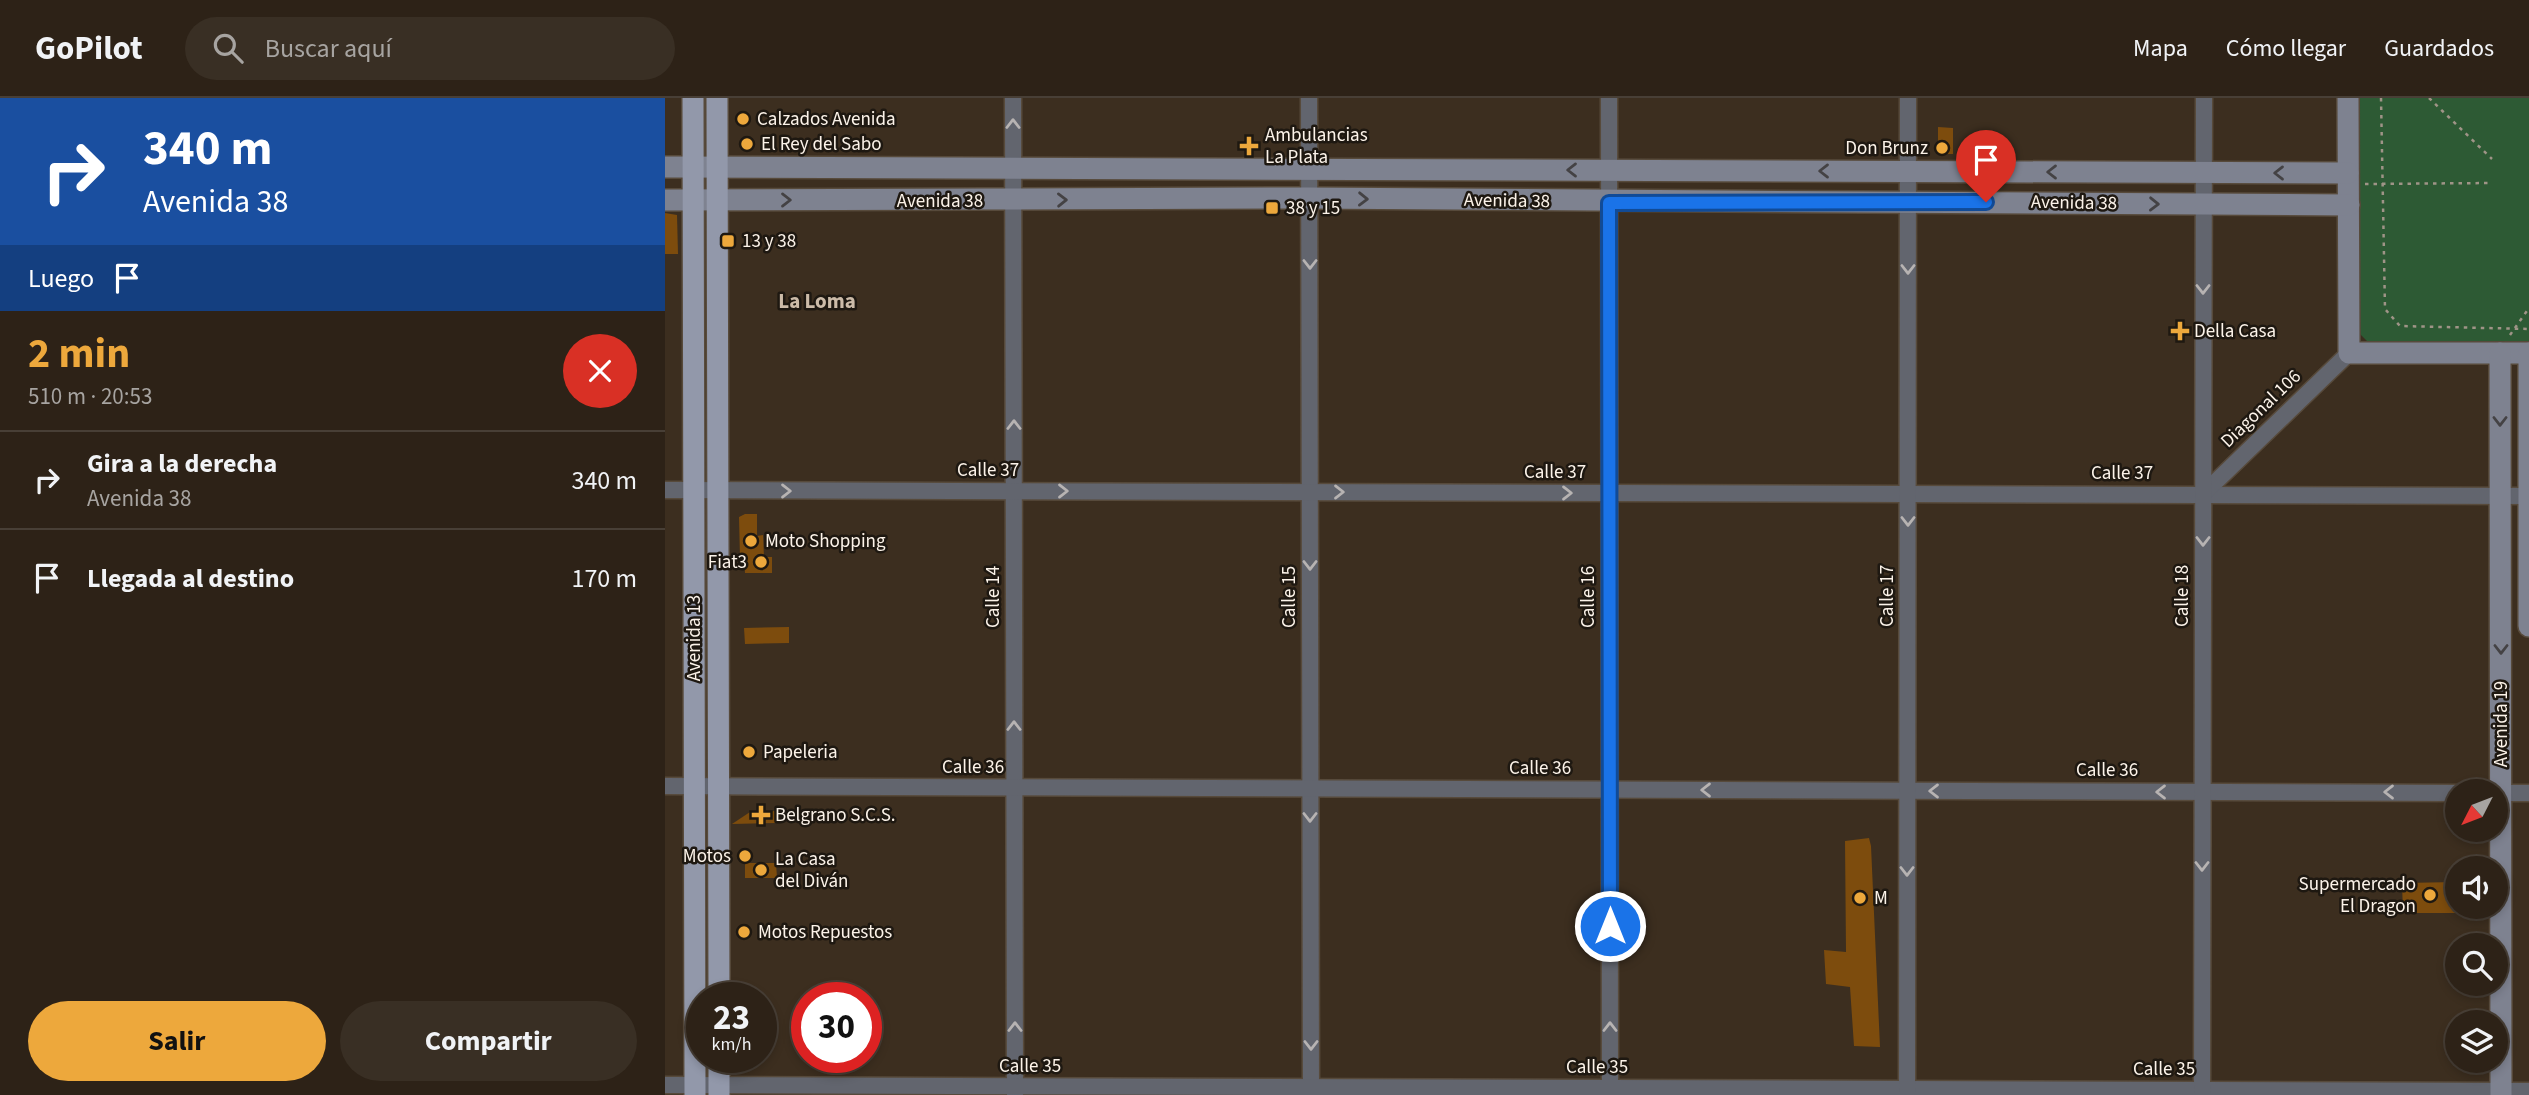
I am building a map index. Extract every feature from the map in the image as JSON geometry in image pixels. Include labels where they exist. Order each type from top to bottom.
[{"type":"main road","name":"Avenida 13","points":[[694,98],[695,1090]]},
{"type":"main road","name":"Avenida 13","points":[[717,98],[719,982]]},
{"type":"main road","points":[[2348,98],[2349,353],[2529,353],[2529,625]]},
{"type":"main road","name":"Avenida 38","points":[[665,167],[2204,172],[2348,187]]},
{"type":"main road","name":"Avenida 38","points":[[665,200],[1310,198],[1609,203],[1908,201],[2203,205],[2348,187]]},
{"type":"main road","name":"Avenida 19","points":[[2498,779],[2500,353]]},
{"type":"main road","name":"Avenida 19","points":[[2498,842],[2501,1093]]},
{"type":"street","name":"Calle 14","points":[[1013,98],[1015,1091]]},
{"type":"street","name":"Calle 15","points":[[1309,98],[1311,1091]]},
{"type":"street","name":"Calle 16","points":[[1609,98],[1610,1092]]},
{"type":"street","name":"Calle 17","points":[[1907,1092],[1908,98]]},
{"type":"street","name":"Calle 18","points":[[2202,1093],[2204,98]]},
{"type":"street","name":"Diagonal 106","points":[[2203,495],[2349,353]]},
{"type":"street","name":"Calle 37","points":[[665,490],[2529,496]]},
{"type":"street","name":"Calle 36","points":[[665,786],[2445,793]]},
{"type":"street","points":[[2508,793],[2529,793]]},
{"type":"street","name":"Calle 35","points":[[665,1085],[695,1090],[2202,1093],[2529,1091]]},
{"type":"path","points":[[2381,98],[2385,309],[2400,326],[2529,329]]},
{"type":"path","points":[[2429,98],[2493,159]]},
{"type":"path","points":[[2348,187],[2492,183]]},
{"type":"path","points":[[2500,353],[2513,328],[2529,308]]},
{"type":"green space","points":[[2358,98],[2529,98],[2529,344],[2368,342],[2358,332]]},
{"type":"building","points":[[1938,127],[1953,128],[1953,154],[1938,154]]},
{"type":"building","points":[[665,213],[677,215],[678,254],[665,254]]},
{"type":"building","name":"Moto Shopping","points":[[757,514],[757,536],[763,535],[764,557],[772,557],[772,573],[745,573],[744,558],[740,558],[739,517]]},
{"type":"building","points":[[789,627],[789,643],[745,644],[744,628]]},
{"type":"building","name":"Belgrano S.C.S.","points":[[777,811],[777,823],[732,824],[750,812]]},
{"type":"building","name":"M","points":[[1869,838],[1880,1047],[1854,1046],[1850,987],[1826,984],[1824,950],[1846,952],[1845,841]]},
{"type":"building","name":"La Casa del Diván","points":[[745,863],[776,863],[777,878],[745,878]]},
{"type":"building","name":"Supermercado El Dragon","points":[[2445,882],[2445,913],[2403,913],[2402,883]]},
{"type":"place","name":"Calzados Avenida","points":[[743,119]]},
{"type":"place","name":"El Rey del Sabo","points":[[747,144]]},
{"type":"place","name":"Ambulancias La Plata","points":[[1249,146]]},
{"type":"place","name":"Don Brunz","points":[[1942,148]]},
{"type":"place","name":"38 y 15","points":[[1272,208]]},
{"type":"place","name":"13 y 38","points":[[728,241]]},
{"type":"place","name":"Della Casa","points":[[2180,331]]},
{"type":"place","name":"Moto Shopping","points":[[751,541]]},
{"type":"place","name":"Fiat3","points":[[761,562]]},
{"type":"place","name":"Papeleria","points":[[749,752]]},
{"type":"place","name":"Belgrano S.C.S.","points":[[761,815]]},
{"type":"place","name":"Motos","points":[[745,856]]},
{"type":"place","name":"La Casa del Diván","points":[[761,870]]},
{"type":"place","name":"Supermercado El Dragon","points":[[2430,895]]},
{"type":"place","name":"M","points":[[1860,898]]},
{"type":"place","name":"Motos Repuestos","points":[[744,932]]},
{"type":"district","name":"La Loma","points":[[817,301]]},
{"type":"route","points":[[1610,926],[1609,203],[1986,202]]}]
